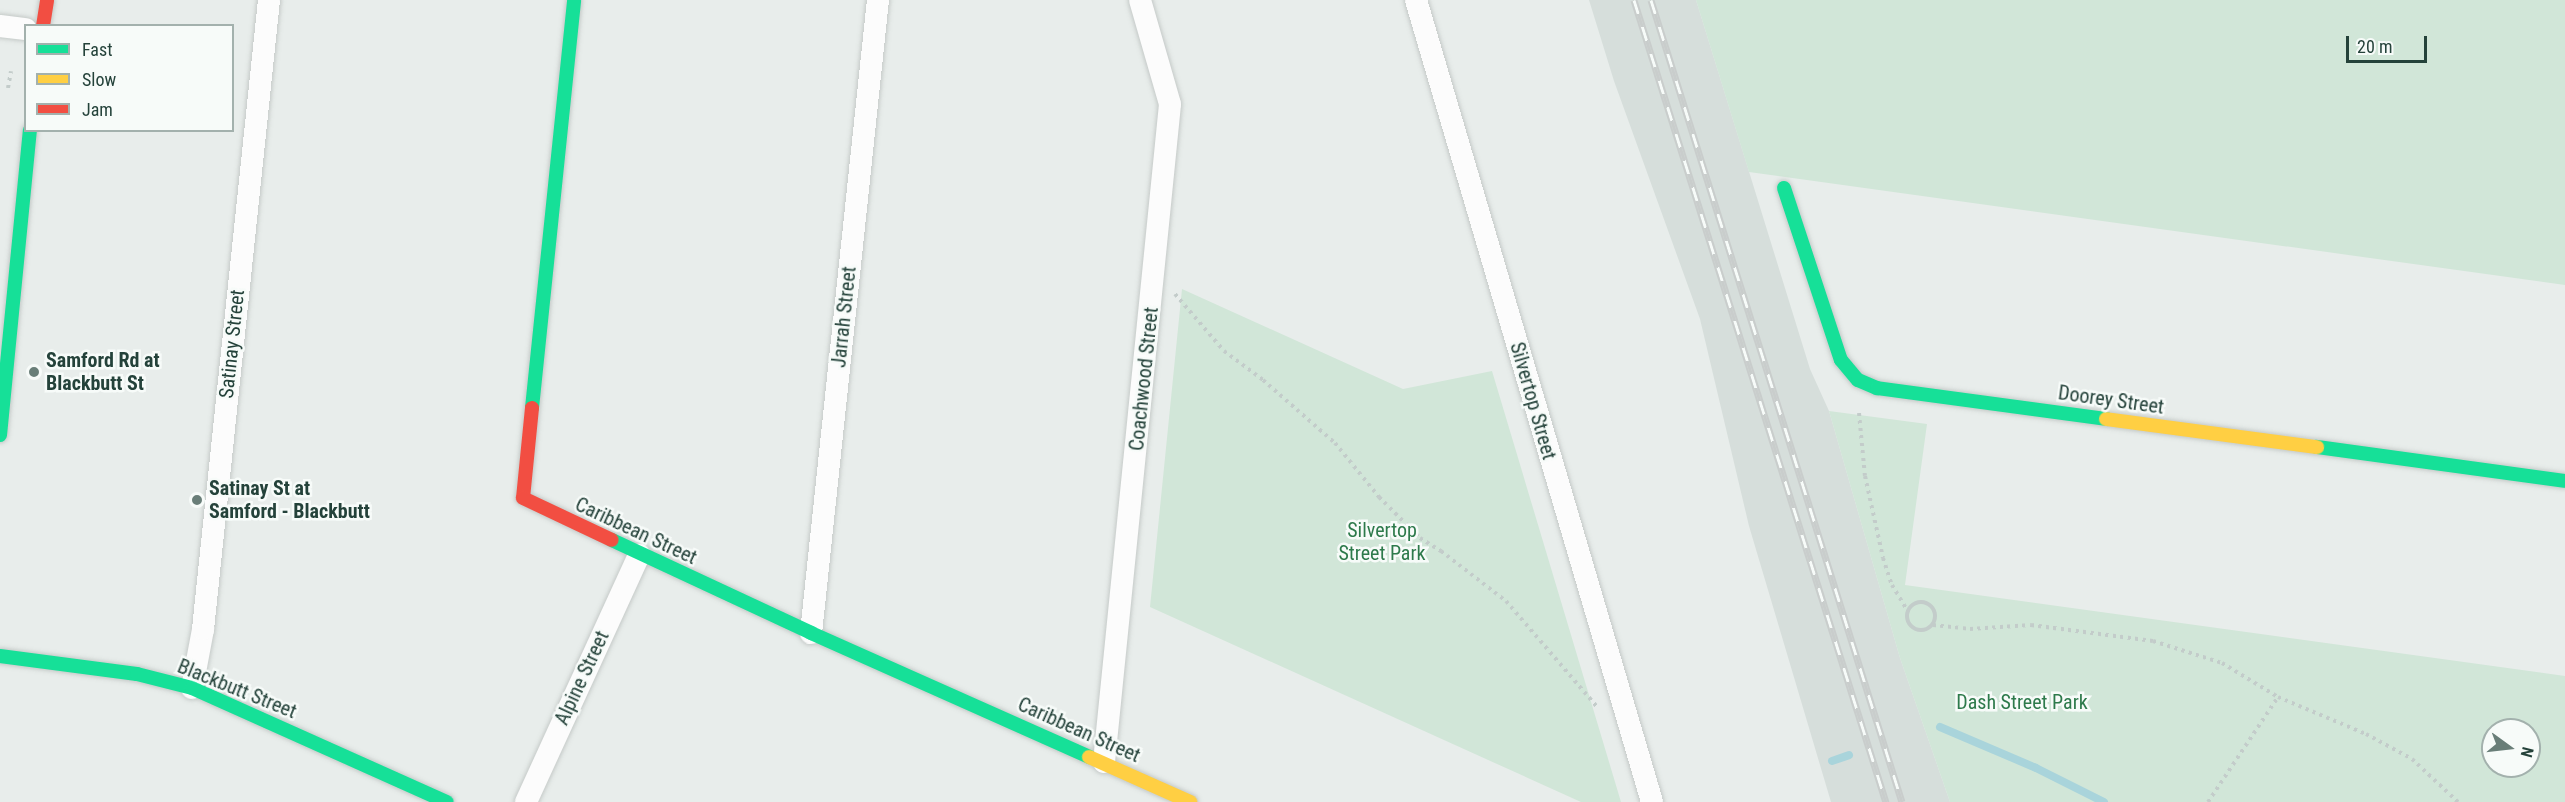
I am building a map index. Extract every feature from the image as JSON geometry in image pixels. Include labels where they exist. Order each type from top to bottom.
[{"type":"street","points":[[43,24],[46,0]]},
{"type":"street","name":"Satinay Street","points":[[192,688],[203,629],[269,0]]},
{"type":"street","name":"Caribbean Street","points":[[574,0],[523,498],[639,555],[1190,802]]},
{"type":"street","name":"Jarrah Street","points":[[811,633],[878,0]]},
{"type":"street","name":"Coachwood Street","points":[[1104,762],[1170,104],[1140,0]]},
{"type":"street","name":"Silvertop Street","points":[[1416,0],[1652,802]]},
{"type":"street","points":[[0,26],[24,29]]},
{"type":"street","points":[[0,435],[30,132]]},
{"type":"street","points":[[1784,188],[1841,360],[1858,380]]},
{"type":"street","name":"Doorey Street","points":[[1858,380],[1877,388],[2565,481]]},
{"type":"street","name":"Alpine Street","points":[[526,802],[639,555]]},
{"type":"street","name":"Blackbutt Street","points":[[0,656],[137,674],[192,688],[447,802]]},
{"type":"path","points":[[8,88],[10,71]]},
{"type":"path","points":[[1154,279],[1181,298],[1193,316],[1224,351],[1263,380],[1335,443],[1379,497],[1420,538],[1442,551],[1506,602],[1598,708],[1603,706]]},
{"type":"path","points":[[1858,380],[1864,476],[1883,558],[1892,585],[1908,612],[1908,622],[1914,629],[1924,630],[1933,625],[1970,629],[2031,625],[2153,641],[2222,663],[2278,697],[2366,734],[2412,759],[2456,801]]},
{"type":"path","points":[[1908,612],[1918,602],[1926,602],[1935,612],[1933,625]]},
{"type":"path","points":[[2208,802],[2278,697]]},
{"type":"shaded area","points":[[1589,0],[1696,0],[1810,369],[1829,411],[1900,658],[1950,802],[1831,802],[1749,526],[1700,319],[1614,81]]},
{"type":"green space","points":[[1696,0],[2565,0],[2565,285],[1749,172]]},
{"type":"green space","name":"Silvertop Street Park","points":[[1182,289],[1403,389],[1492,371],[1621,802],[1581,802],[1150,607]]},
{"type":"green space","name":"Dash Street Park","points":[[1829,411],[1927,424],[1905,585],[2565,676],[2565,802],[1950,802],[1900,658]]},
{"type":"waterway","points":[[1940,727],[2036,768],[2104,802]]},
{"type":"waterway","points":[[1832,761],[1849,755]]},
{"type":"railway","points":[[1634,0],[1886,802]]},
{"type":"railway","points":[[1651,0],[1902,802]]},
{"type":"traffic: fast","points":[[532,408],[574,0]]},
{"type":"traffic: fast","points":[[0,435],[30,132]]},
{"type":"traffic: fast","points":[[1784,188],[1841,360],[1858,380],[1877,388],[2106,419]]},
{"type":"traffic: fast","points":[[2317,447],[2565,481]]},
{"type":"traffic: fast","points":[[612,540],[811,633],[1089,757]]},
{"type":"traffic: fast","points":[[0,656],[137,674],[192,688],[447,802]]},
{"type":"traffic: slow","points":[[2106,419],[2317,447]]},
{"type":"traffic: slow","points":[[1089,757],[1190,802]]},
{"type":"traffic: jam","points":[[43,24],[47,0]]},
{"type":"traffic: jam","points":[[532,408],[523,498],[612,540]]},
{"type":"place","name":"Samford Rd at Blackbutt St","points":[[34,372]]},
{"type":"place","name":"Satinay St at Samford - Blackbutt","points":[[197,500]]}]
